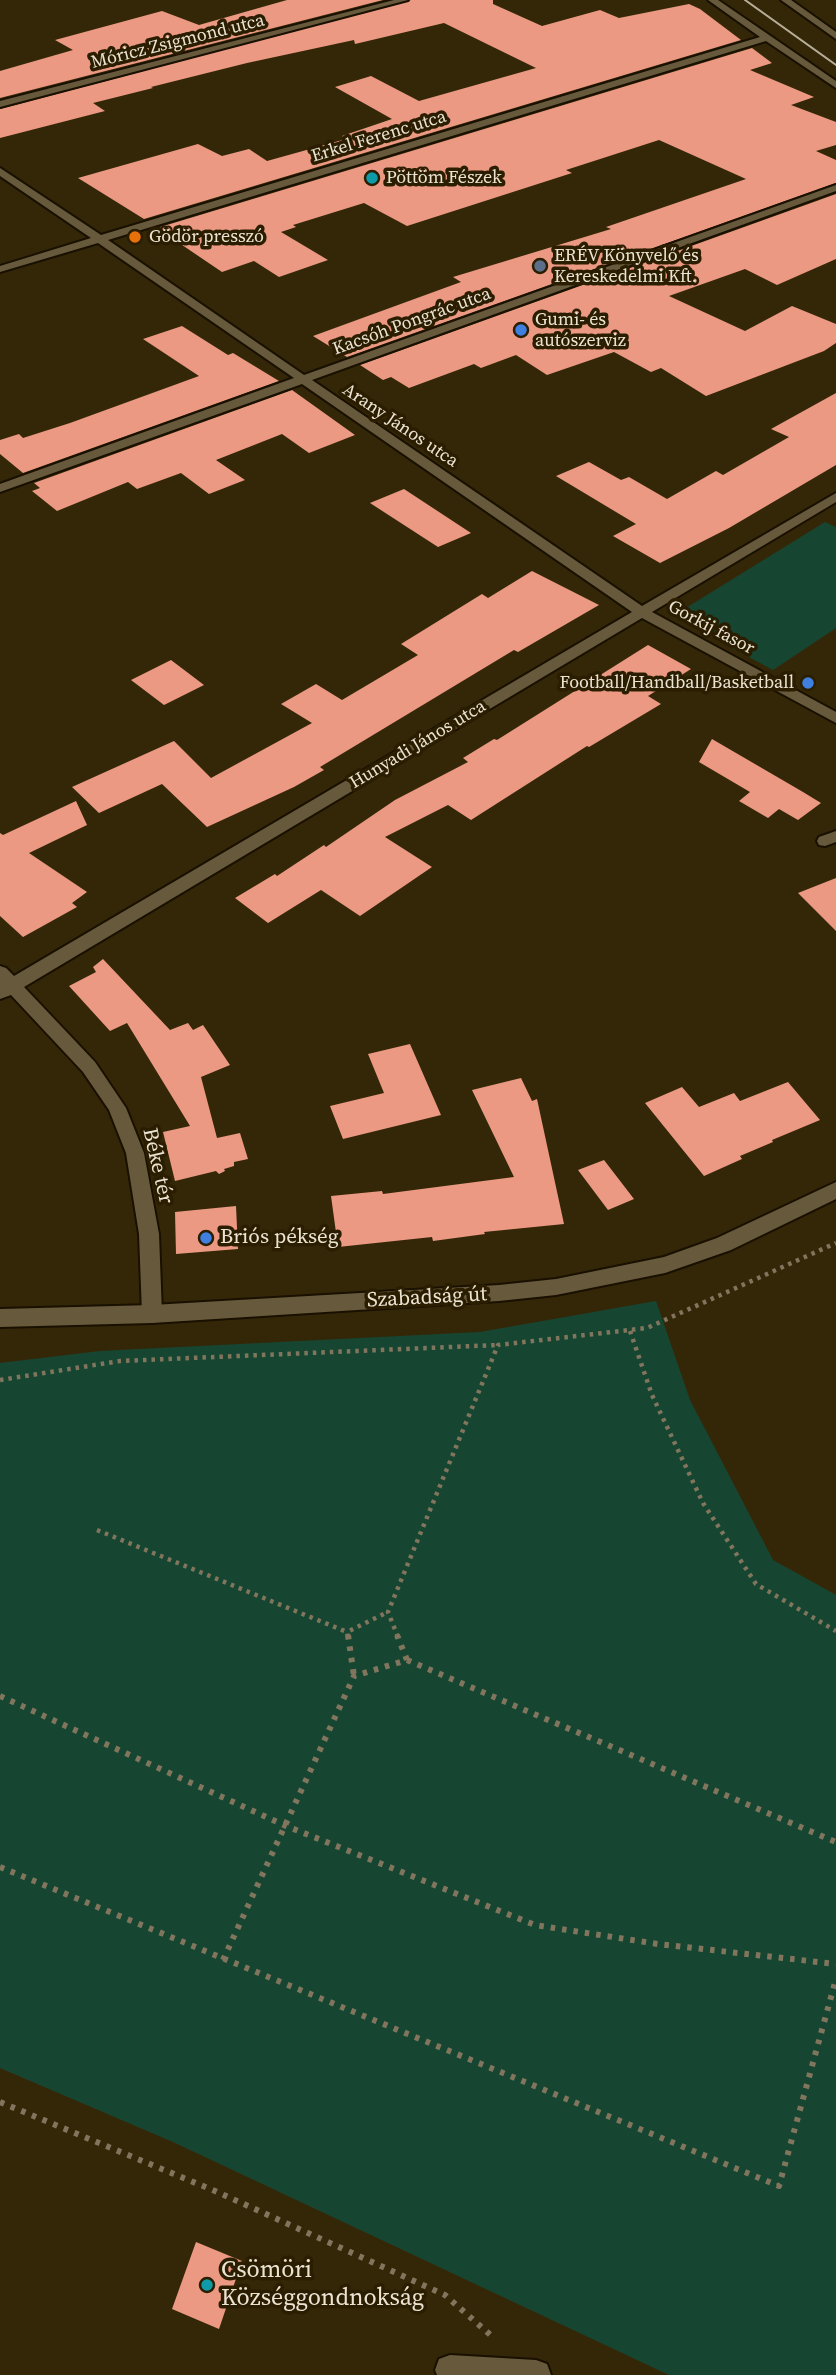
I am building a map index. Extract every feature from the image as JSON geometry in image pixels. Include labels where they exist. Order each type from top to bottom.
[{"type":"street","name":"Móricz Zsigmond utca","points":[[0,104],[404,0]]},
{"type":"street","points":[[712,0],[836,85]]},
{"type":"street","points":[[785,0],[836,36]]},
{"type":"street","name":"Erkel Ferenc utca","points":[[0,269],[768,38]]},
{"type":"street","name":"Arany János utca","points":[[0,171],[642,612]]},
{"type":"street","name":"Kacsóh Pongrác utca","points":[[0,488],[836,188]]},
{"type":"street","name":"Hunyadi János utca","points":[[4,984],[836,497]]},
{"type":"street","name":"Gorkij fasor","points":[[642,612],[836,718]]},
{"type":"street","name":"Béke tér","points":[[4,984],[89,1067],[117,1108],[135,1153],[149,1234],[152,1314]]},
{"type":"street","name":"Szabadság út","points":[[0,1318],[152,1314],[499,1293],[608,1278],[665,1265],[724,1244],[836,1190]]},
{"type":"street","points":[[450,2370],[536,2375]]},
{"type":"path","points":[[0,1380],[120,1361],[498,1345],[630,1331],[647,1328],[836,1243]]},
{"type":"path","points":[[630,1331],[652,1395],[703,1503],[756,1584],[836,1631]]},
{"type":"path","points":[[97,1530],[347,1632],[388,1612],[498,1345]]},
{"type":"path","points":[[388,1612],[407,1660]]},
{"type":"path","points":[[223,1960],[354,1675],[347,1632]]},
{"type":"path","points":[[354,1675],[407,1660],[836,1842]]},
{"type":"path","points":[[0,1696],[286,1826],[535,1925],[659,1944],[836,1964]]},
{"type":"path","points":[[0,1867],[779,2186],[836,1979]]},
{"type":"path","points":[[0,2102],[215,2191],[445,2295],[506,2348]]},
{"type":"green space","points":[[825,522],[836,527],[836,628],[773,670],[673,616]]},
{"type":"green space","points":[[656,1301],[690,1400],[773,1560],[836,1595],[836,2375],[669,2375],[173,2142],[0,2068],[0,1363],[100,1351],[480,1332]]},
{"type":"building","points":[[287,0],[383,0],[0,98],[0,71],[73,50],[55,40],[162,11],[199,25]]},
{"type":"building","points":[[411,0],[493,0],[493,4],[542,26],[600,10],[619,18],[689,4],[700,9],[741,40],[144,219],[78,178],[198,144],[222,156],[249,149],[267,161],[346,139],[342,136],[392,119],[335,87],[371,76],[419,101],[536,68],[444,23],[355,44],[354,40],[247,63],[151,87],[153,88],[93,103],[105,111],[0,138],[0,109]]},
{"type":"building","points":[[752,48],[772,63],[750,70],[814,97],[791,105],[836,122],[836,145],[816,151],[836,160],[836,183],[347,357],[313,336],[461,282],[453,277],[611,229],[606,227],[746,179],[659,140],[566,170],[572,173],[407,226],[364,203],[293,225],[296,227],[281,232],[328,260],[279,277],[254,261],[222,272],[157,228]]},
{"type":"building","points":[[836,194],[836,259],[777,285],[745,269],[669,296],[745,331],[792,306],[836,324],[836,343],[824,351],[706,396],[661,368],[651,372],[614,352],[547,375],[516,355],[481,368],[474,364],[409,388],[391,377],[383,380],[360,365]]},
{"type":"building","points":[[182,326],[228,355],[233,353],[279,381],[23,473],[0,454],[0,440],[19,434],[23,438],[70,423],[199,376],[143,339]]},
{"type":"building","points":[[292,390],[355,435],[309,453],[282,434],[216,460],[245,480],[209,494],[181,473],[137,489],[128,482],[57,511],[32,491],[40,488],[34,483]]},
{"type":"building","points":[[836,393],[836,465],[729,528],[660,563],[613,536],[636,524],[556,476],[589,462],[621,480],[629,477],[667,499],[716,471],[723,475],[789,437],[771,429]]},
{"type":"building","points":[[404,489],[471,533],[438,547],[370,503]]},
{"type":"building","points":[[532,571],[599,605],[518,652],[514,650],[320,767],[324,770],[294,787],[207,827],[162,784],[99,813],[72,787],[174,741],[211,778],[312,723],[281,704],[316,684],[342,700],[418,655],[401,644],[482,594],[488,598]]},
{"type":"building","points":[[648,645],[691,669],[648,696],[661,704],[587,746],[471,820],[448,805],[385,837],[432,867],[360,916],[321,890],[268,923],[235,898],[275,874],[277,876],[324,845],[326,847],[395,800],[468,762],[463,758],[494,739],[497,740]]},
{"type":"building","points":[[171,660],[204,685],[164,705],[131,680]]},
{"type":"building","points":[[712,739],[821,803],[798,820],[779,809],[768,818],[739,801],[750,792],[699,762]]},
{"type":"building","points":[[76,801],[87,825],[29,853],[87,892],[72,903],[77,907],[23,937],[0,916],[0,833],[3,835]]},
{"type":"building","points":[[836,878],[836,931],[798,893]]},
{"type":"building","points":[[103,959],[170,1030],[188,1023],[193,1030],[203,1025],[230,1065],[201,1077],[217,1138],[240,1133],[248,1159],[234,1162],[234,1166],[219,1174],[216,1171],[175,1181],[163,1132],[190,1126],[127,1023],[110,1031],[69,986],[96,972],[93,967]]},
{"type":"building","points":[[410,1044],[441,1115],[343,1139],[330,1106],[384,1093],[368,1054]]},
{"type":"building","points":[[521,1078],[532,1101],[537,1099],[564,1224],[484,1232],[485,1234],[433,1241],[432,1237],[338,1247],[331,1196],[382,1191],[383,1194],[514,1177],[472,1090]]},
{"type":"building","points":[[788,1082],[820,1120],[772,1140],[773,1142],[740,1156],[742,1159],[704,1176],[645,1103],[682,1087],[699,1107],[734,1093],[740,1101]]},
{"type":"building","points":[[604,1160],[634,1199],[608,1210],[578,1170]]},
{"type":"building","points":[[236,1206],[238,1249],[176,1254],[175,1212]]},
{"type":"building","name":"Csömöri Községgondnokság","points":[[196,2242],[242,2261],[219,2329],[172,2309]]},
{"type":"tram line","points":[[745,0],[836,65]]},
{"type":"place","name":"Pöttöm Fészek","points":[[372,178]]},
{"type":"place","name":"Gödör presszó","points":[[135,237]]},
{"type":"place","name":"ERÉV Könyvelő és Kereskedelmi Kft.","points":[[540,266]]},
{"type":"place","name":"Gumi- és autószerviz","points":[[521,330]]},
{"type":"place","name":"Football/Handball/Basketball","points":[[808,683]]},
{"type":"place","name":"Briós pékség","points":[[206,1238]]},
{"type":"place","name":"Csömöri Községgondnokság","points":[[207,2285]]}]
